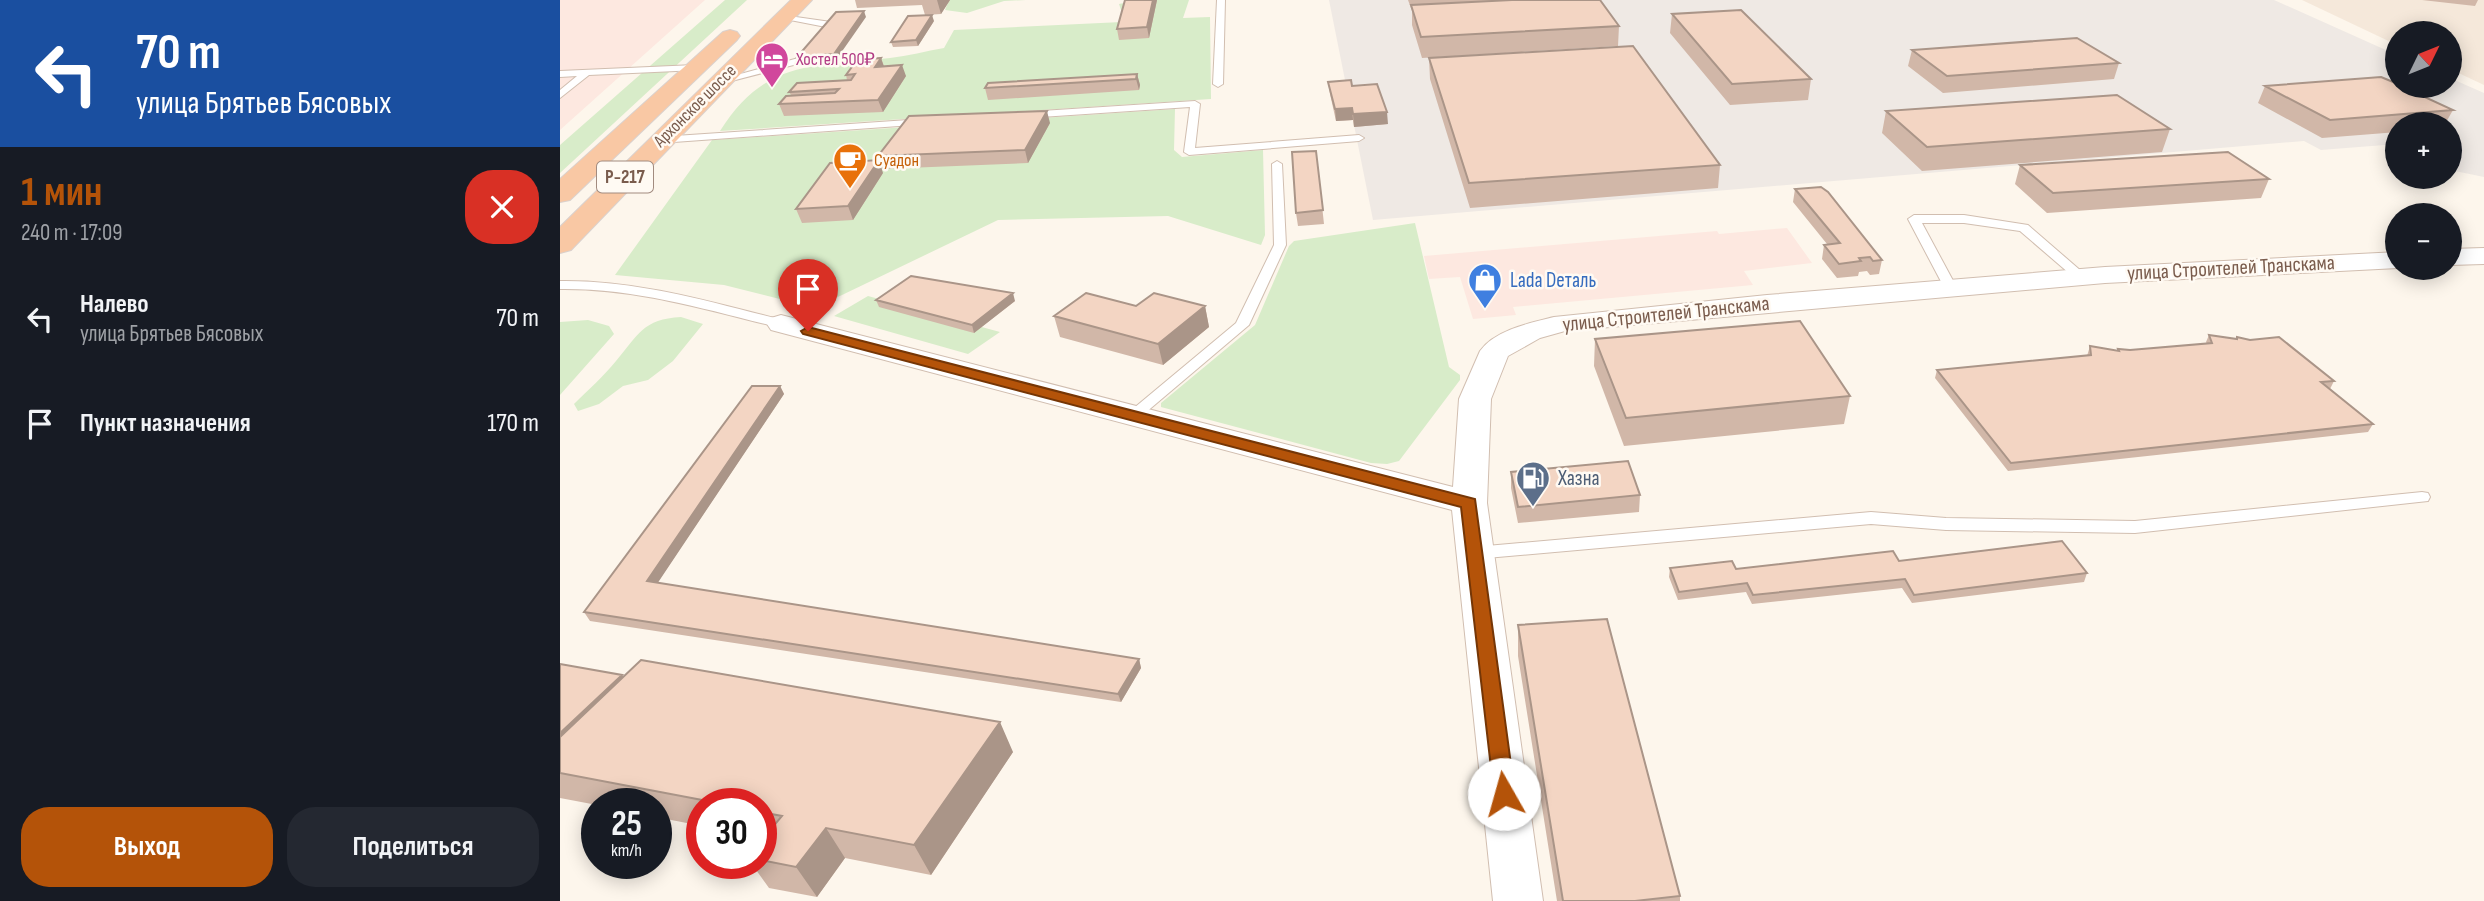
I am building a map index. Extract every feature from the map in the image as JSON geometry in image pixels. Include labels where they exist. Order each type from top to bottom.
[{"type":"highway","name":"Архонское шоссе","points":[[560,244],[660,140],[802,0]]},
{"type":"highway","name":"Архонское шоссе","points":[[560,194],[742,25]]},
{"type":"street","points":[[2462,257],[2484,256]]},
{"type":"street","name":"улица Строителей Транскама","points":[[1518,901],[1469,503],[1475,399],[1495,351],[1530,332],[1564,323],[2082,277],[2385,261]]},
{"type":"street","points":[[781,324],[1469,503]]},
{"type":"lane","points":[[1218,83],[1221,0]]},
{"type":"lane","points":[[785,17],[831,25]]},
{"type":"lane","points":[[719,81],[802,60]]},
{"type":"lane","points":[[560,74],[695,68]]},
{"type":"lane","points":[[563,91],[588,72]]},
{"type":"lane","points":[[1018,116],[1195,104],[1189,152],[1359,138]]},
{"type":"lane","points":[[660,140],[936,121]]},
{"type":"lane","points":[[1133,416],[1242,325],[1279,245],[1277,164]]},
{"type":"lane","points":[[1951,288],[1914,219],[1964,219],[2024,228],[2082,277]]},
{"type":"lane","points":[[560,285],[588,283],[647,289],[781,324]]},
{"type":"lane","points":[[1475,554],[1871,518],[1946,524],[2135,527],[2422,496]]},
{"type":"shaded area","points":[[560,0],[705,0],[560,130]]},
{"type":"shaded area","points":[[1329,0],[2274,0],[2385,50],[2385,98],[2462,98],[2462,83],[2484,93],[2484,177],[2462,172],[2462,112],[2385,112],[2385,145],[2321,150],[2304,141],[1373,220]]},
{"type":"shaded area","points":[[2302,0],[2484,0],[2484,85],[2462,75],[2462,21],[2385,21],[2385,39]]},
{"type":"shaded area","points":[[1787,228],[1812,263],[1744,271],[1753,285],[1513,307],[1516,315],[1473,319],[1460,277],[1429,279],[1424,256],[1717,231],[1719,234]]},
{"type":"green space","points":[[725,0],[747,0],[560,173],[560,145]]},
{"type":"green space","points":[[949,0],[1026,0],[1004,1],[967,13],[945,10]]},
{"type":"green space","points":[[1139,0],[1189,0],[1183,18],[1210,17],[1211,99],[720,131],[737,107],[755,90],[774,78],[794,71],[944,48],[954,30],[1143,21],[1139,15],[1121,10],[1119,4]]},
{"type":"green space","points":[[1175,109],[1174,150],[1182,157],[1263,150],[1265,235],[1261,245],[1168,216],[998,220],[815,308],[724,285],[615,275],[712,140]]},
{"type":"green space","points":[[1415,223],[1449,367],[1460,375],[1460,380],[1399,461],[1387,464],[1371,463],[1161,407],[1161,403],[1255,325],[1289,246],[1294,241]]},
{"type":"green space","points":[[868,296],[1000,332],[968,354],[834,316]]},
{"type":"green space","points":[[681,317],[703,324],[673,361],[648,380],[623,386],[599,404],[578,411],[574,404],[642,330],[658,321]]},
{"type":"green space","points":[[588,320],[609,326],[614,334],[560,395],[560,322]]},
{"type":"building","points":[[1125,0],[1153,0],[1147,27],[1117,29]]},
{"type":"building","points":[[1512,0],[1600,0],[1619,26],[1421,37],[1411,5]]},
{"type":"building","points":[[1741,10],[1811,79],[1732,84],[1672,14]]},
{"type":"building","points":[[864,11],[834,54],[797,57],[836,12]]},
{"type":"building","points":[[932,15],[916,40],[891,42],[908,16]]},
{"type":"building","points":[[2077,38],[2119,63],[1947,76],[1912,50]]},
{"type":"building","points":[[1633,46],[1720,165],[1469,183],[1429,58]]},
{"type":"building","points":[[881,58],[875,67],[902,65],[878,100],[779,104],[786,96],[835,93],[839,89],[789,92],[797,83],[851,80],[855,74],[846,75],[857,60]]},
{"type":"building","points":[[1137,74],[1136,79],[985,88],[988,83]]},
{"type":"building","points":[[2381,77],[2385,79],[2385,98],[2427,98],[2453,110],[2385,112],[2385,116],[2330,120],[2265,86]]},
{"type":"building","points":[[1351,80],[1352,86],[1377,84],[1387,112],[1353,114],[1352,108],[1335,109],[1328,82]]},
{"type":"building","points":[[2117,95],[2170,129],[1927,147],[1886,111]]},
{"type":"building","points":[[1047,111],[1025,150],[878,156],[909,116]]},
{"type":"building","points":[[1316,151],[1323,210],[1296,213],[1292,152]]},
{"type":"building","points":[[2228,152],[2269,179],[2053,193],[2020,165]]},
{"type":"building","points":[[879,160],[848,206],[796,209],[830,163]]},
{"type":"building","points":[[1821,187],[1828,192],[1882,260],[1859,258],[1861,261],[1839,264],[1824,245],[1840,243],[1795,189]]},
{"type":"building","points":[[911,276],[1013,293],[972,325],[876,300]]},
{"type":"building","points":[[1086,293],[1136,306],[1154,293],[1205,306],[1158,344],[1054,316]]},
{"type":"building","points":[[1800,321],[1850,396],[1626,418],[1595,339]]},
{"type":"building","points":[[2209,335],[2250,340],[2279,337],[2334,381],[2321,382],[2373,424],[2011,463],[1937,370],[2091,355],[2090,346],[2119,351],[2118,349],[2212,343]]},
{"type":"building","points":[[752,386],[780,386],[647,581],[1139,659],[1118,694],[584,612]]},
{"type":"building","points":[[1628,461],[1640,495],[1518,507],[1511,472]]},
{"type":"building","points":[[2062,541],[2087,573],[1914,595],[1905,579],[1753,595],[1747,583],[1679,592],[1670,568],[1732,561],[1736,569],[1893,551],[1899,561]]},
{"type":"building","points":[[1607,619],[1680,896],[1635,901],[1563,901],[1518,625]]},
{"type":"building","points":[[641,660],[1000,722],[914,845],[826,828],[796,867],[777,863],[777,822],[782,816],[777,815],[777,788],[686,788],[686,797],[672,794],[672,788],[639,788],[560,773],[560,737]]},
{"type":"building","points":[[560,664],[622,675],[560,733]]},
{"type":"place","name":"Хостел 500₽","points":[[772,89]]},
{"type":"place","name":"Суадон","points":[[850,190]]},
{"type":"place","name":"Lada Dеталь","points":[[1485,310]]},
{"type":"place","name":"Хазна","points":[[1533,508]]},
{"type":"route","points":[[808,331],[1469,503],[1504,794]]}]
